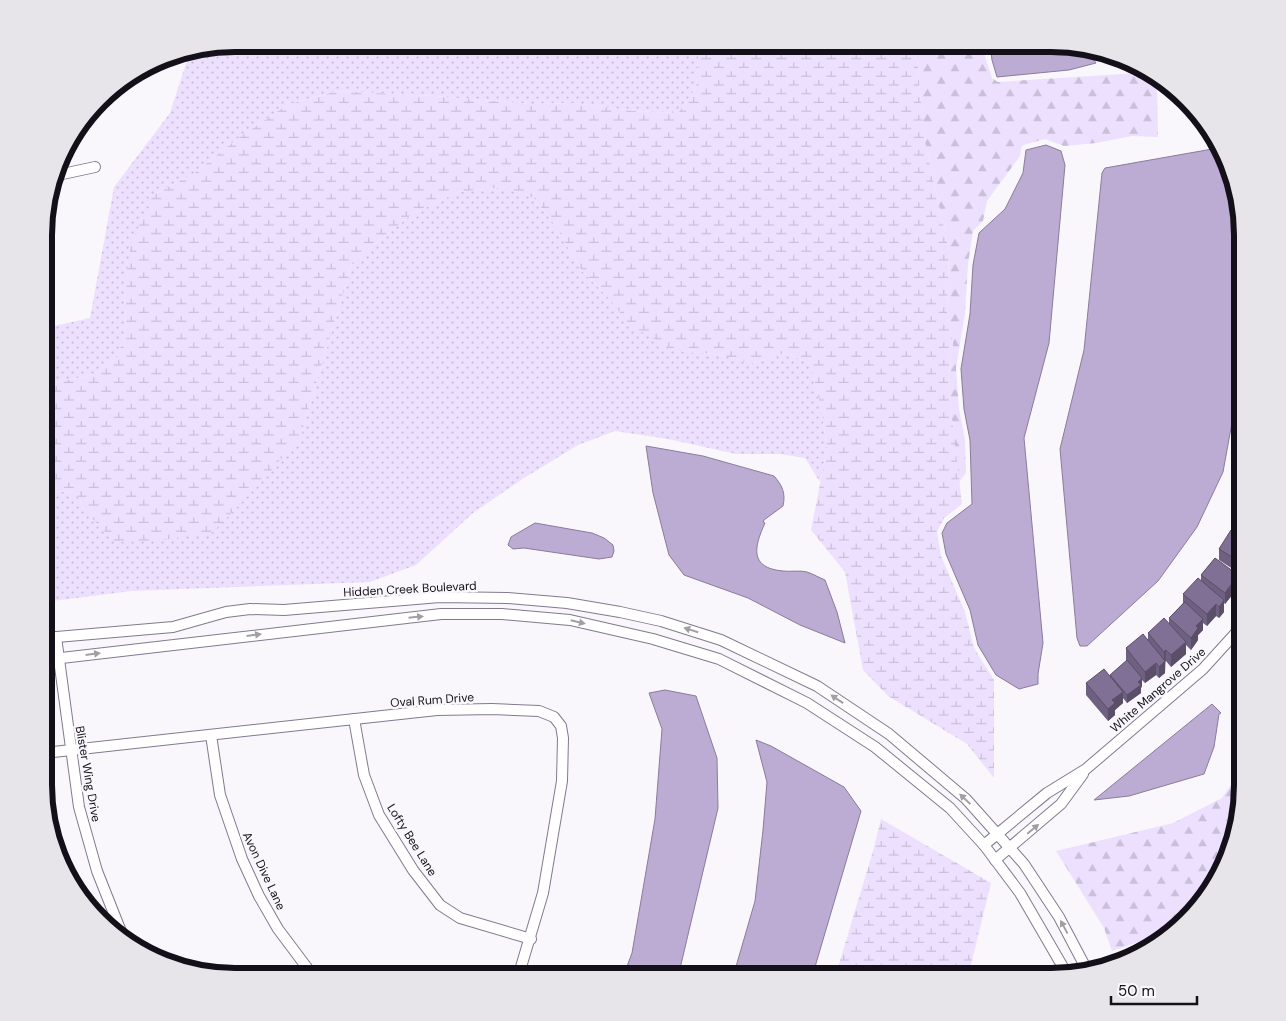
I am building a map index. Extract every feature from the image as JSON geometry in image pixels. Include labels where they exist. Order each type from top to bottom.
[{"type":"street","points":[[63,174],[95,167]]},
{"type":"street","name":"Hidden Creek Boulevard","points":[[52,637],[173,627],[226,612],[250,609],[284,610],[440,597],[507,598],[567,603],[661,621],[721,640],[817,686],[890,734],[966,799],[1024,864],[1059,917],[1084,965]]},
{"type":"street","points":[[52,659],[442,614],[502,614],[570,620],[653,639],[719,659],[807,703],[882,753],[950,808],[984,845],[1020,893],[1063,968]]},
{"type":"street","name":"White Mangrove Drive","points":[[984,845],[1047,793],[1086,769],[1203,669],[1234,635]]},
{"type":"street","name":"Blister Wing Drive","points":[[56,637],[79,807],[97,871],[119,927]]},
{"type":"street","name":"Oval Rum Drive","points":[[52,753],[436,710],[492,709],[540,711],[554,718],[562,726],[562,781],[543,893],[521,968]]},
{"type":"street","name":"Lofty Bee Lane","points":[[354,719],[364,775],[379,815],[413,870],[440,904],[460,918],[531,939]]},
{"type":"street","name":"Avon Dive Lane","points":[[211,735],[220,795],[242,859],[278,928],[307,968]]},
{"type":"street","name":"White Mangrove Drive","points":[[995,860],[1061,804],[1086,769]]},
{"type":"green space","points":[[236,52],[698,52],[696,88],[678,113],[633,111],[575,103],[530,104],[434,96],[337,91],[287,105],[241,136],[193,174],[153,195],[124,290],[126,325],[118,357],[95,374],[52,383],[52,326],[90,318],[114,187],[170,113],[187,59],[212,54]]},
{"type":"green space","points":[[698,52],[918,52],[924,138],[949,251],[947,313],[953,342],[948,384],[962,504],[944,518],[937,532],[941,556],[965,612],[974,648],[994,680],[994,778],[967,744],[888,696],[863,670],[845,572],[811,530],[827,448],[821,407],[810,363],[785,353],[754,363],[714,354],[675,351],[630,325],[606,295],[582,271],[554,224],[534,198],[504,187],[458,192],[412,214],[352,263],[301,435],[264,479],[213,532],[156,541],[115,542],[84,510],[77,494],[52,490],[52,383],[95,374],[118,357],[126,325],[124,290],[131,244],[153,195],[193,174],[241,136],[287,105],[337,91],[434,96],[530,104],[575,103],[633,111],[678,113],[696,88]]},
{"type":"green space","points":[[918,52],[984,52],[992,78],[998,82],[1135,73],[1157,87],[1158,137],[1132,136],[1096,143],[1064,146],[1045,139],[1023,145],[1020,156],[987,201],[983,221],[973,231],[968,264],[965,313],[956,368],[959,409],[965,440],[966,473],[959,482],[948,384],[953,342],[947,313],[949,251],[924,138]]},
{"type":"green space","points":[[504,187],[534,198],[554,224],[582,271],[606,295],[675,351],[714,354],[754,363],[785,353],[810,363],[821,407],[827,448],[820,482],[805,458],[780,454],[736,454],[668,439],[615,431],[578,445],[524,478],[473,513],[416,565],[370,582],[131,591],[52,601],[52,490],[77,494],[84,510],[301,435],[352,263],[412,214],[458,192]]},
{"type":"green space","points":[[1234,781],[1232,809],[1224,844],[1215,866],[1196,897],[1180,915],[1154,936],[1112,951],[1104,928],[1056,851],[1173,823],[1222,798]]},
{"type":"green space","points":[[881,819],[991,883],[970,968],[838,968]]},
{"type":"shaded area","points":[[991,52],[1050,52],[1086,56],[1092,58],[1096,63],[1069,70],[997,77]]},
{"type":"shaded area","points":[[1046,145],[1061,151],[1065,165],[1049,343],[1024,438],[1043,643],[1038,684],[1019,689],[996,675],[978,645],[970,610],[946,554],[942,533],[947,523],[972,504],[970,440],[964,409],[961,369],[970,314],[973,265],[979,233],[1005,209],[1023,173],[1026,150]]},
{"type":"shaded area","points":[[1212,149],[1215,155],[1224,177],[1230,200],[1234,236],[1234,412],[1223,472],[1197,527],[1158,581],[1087,646],[1080,646],[1077,638],[1060,449],[1084,350],[1102,173],[1105,168]]},
{"type":"shaded area","points":[[646,446],[703,456],[774,476],[783,490],[784,501],[783,506],[763,522],[765,523],[757,548],[759,561],[764,566],[772,569],[804,571],[825,580],[837,612],[845,643],[800,625],[748,598],[684,575],[669,555],[653,493]]},
{"type":"shaded area","points":[[535,523],[592,533],[604,538],[613,545],[612,557],[599,559],[524,548],[513,549],[508,545],[511,537]]},
{"type":"shaded area","points":[[665,690],[696,696],[717,758],[718,808],[680,968],[626,968],[632,953],[655,819],[662,729],[649,693]]},
{"type":"shaded area","points":[[1212,704],[1221,713],[1219,714],[1214,747],[1204,774],[1129,796],[1094,800]]},
{"type":"shaded area","points":[[756,740],[771,746],[844,787],[861,811],[815,968],[736,968],[755,901],[767,782]]},
{"type":"building","points":[[1231,530],[1234,532],[1234,558],[1219,549]]},
{"type":"building","points":[[1215,558],[1234,572],[1234,583],[1225,593],[1201,575]]},
{"type":"building","points":[[1198,578],[1224,600],[1219,607],[1216,604],[1207,614],[1183,594]]},
{"type":"building","points":[[1185,602],[1203,619],[1196,626],[1198,628],[1191,638],[1169,618]]},
{"type":"building","points":[[1164,618],[1186,642],[1171,655],[1166,650],[1164,652],[1148,633]]},
{"type":"building","points":[[1143,634],[1165,661],[1159,667],[1156,663],[1145,672],[1126,648]]},
{"type":"building","points":[[1127,660],[1142,678],[1138,682],[1141,685],[1127,695],[1110,675]]},
{"type":"building","points":[[1104,669],[1123,692],[1112,700],[1115,703],[1108,709],[1086,683]]}]
